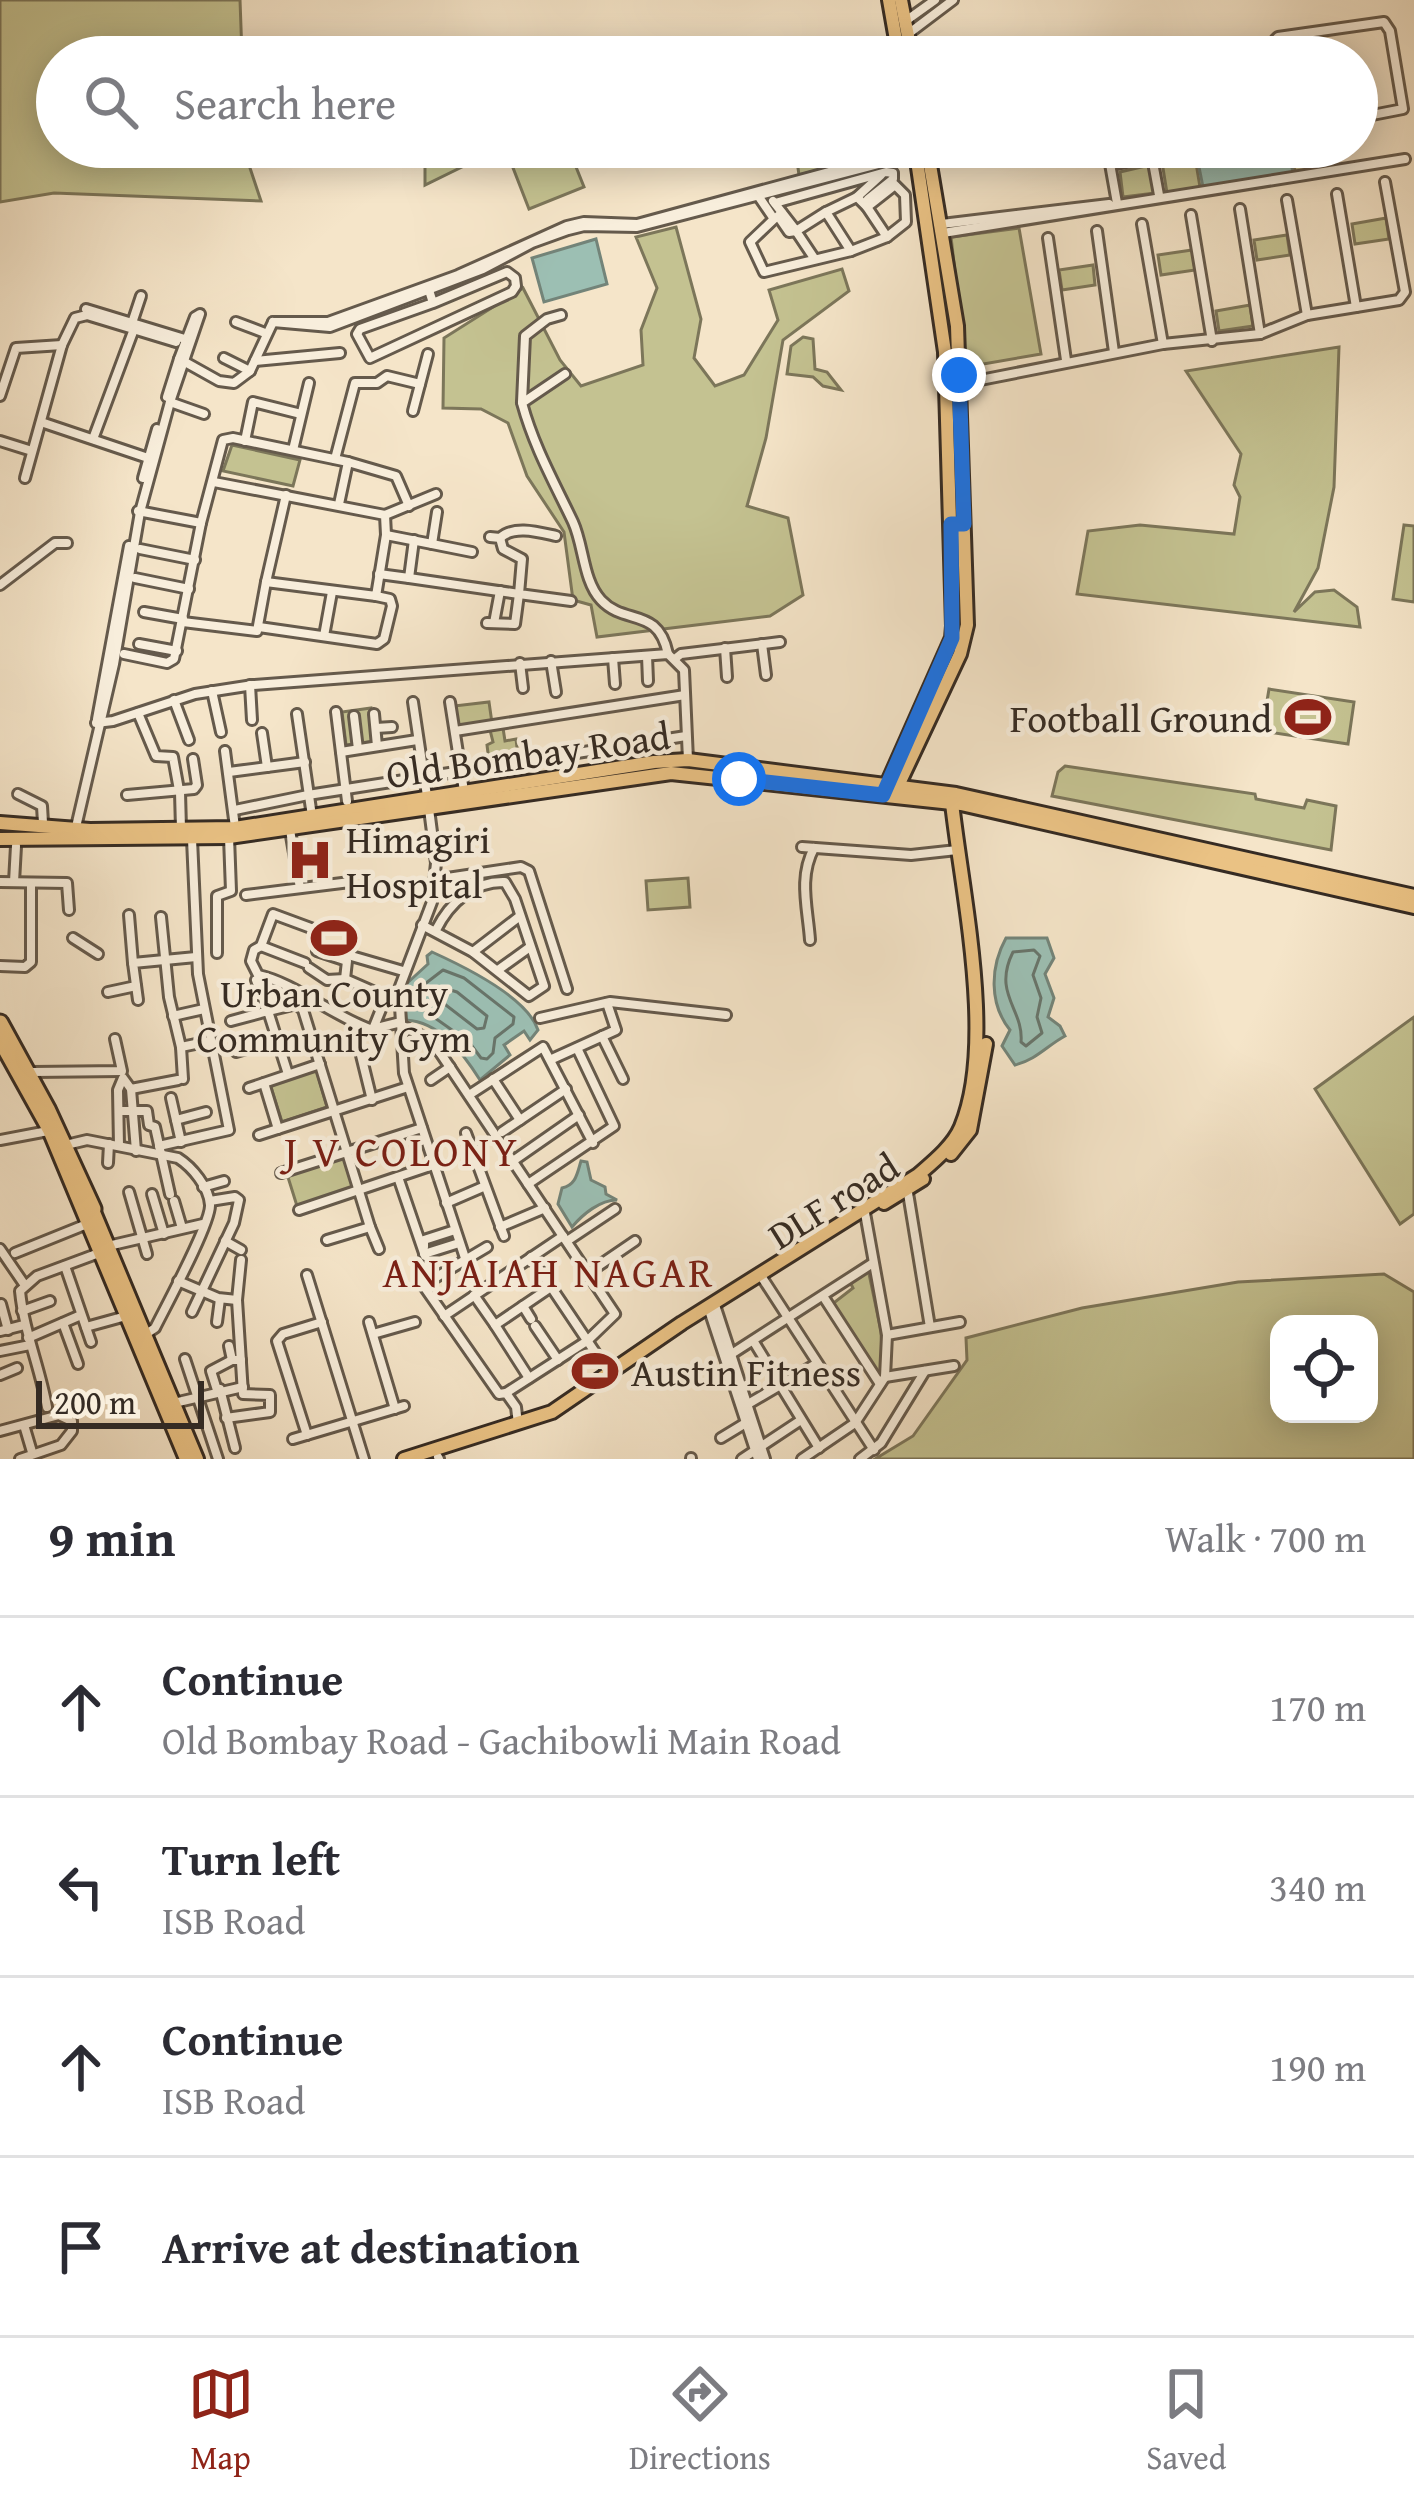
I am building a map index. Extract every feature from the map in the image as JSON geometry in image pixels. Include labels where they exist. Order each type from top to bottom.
[{"type":"highway","points":[[0,1019],[55,1126],[86,1207]]},
{"type":"highway","points":[[0,1037],[52,1126],[86,1207]]},
{"type":"main road","points":[[890,0],[896,36]]},
{"type":"main road","points":[[902,0],[908,36]]},
{"type":"main road","points":[[890,791],[914,751],[965,639],[944,335],[923,168]]},
{"type":"main road","points":[[890,791],[893,767],[952,638],[960,379],[943,228],[926,168]]},
{"type":"main road","points":[[914,751],[906,780],[915,789]]},
{"type":"main road","name":"Old Bombay Road","points":[[232,833],[312,816],[428,802],[464,791],[688,760],[710,770],[842,779],[1414,907]]},
{"type":"main road","points":[[842,779],[876,776],[893,767]]},
{"type":"main road","points":[[0,835],[71,828],[186,834],[290,830],[428,802],[710,770],[890,791]]},
{"type":"main road","name":"Old Bombay Road","points":[[890,791],[915,789],[996,802],[1414,896]]},
{"type":"main road","points":[[956,804],[978,1042],[966,1128]]},
{"type":"main road","points":[[956,804],[986,1042],[966,1128]]},
{"type":"main road","points":[[0,835],[16,846],[43,846],[71,828]]},
{"type":"main road","points":[[0,1019],[33,1072],[66,1145],[86,1207]]},
{"type":"main road","points":[[0,1037],[86,1207],[197,1459]]},
{"type":"main road","name":"DLF road","points":[[436,1458],[543,1425],[713,1308],[945,1161],[966,1128]]},
{"type":"main road","points":[[404,1459],[552,1412],[907,1186]]},
{"type":"main road","points":[[104,1249],[187,1459]]},
{"type":"street","points":[[907,28],[935,0]]},
{"type":"street","points":[[907,28],[953,0]]},
{"type":"street","points":[[1285,36],[1384,22],[1390,32],[1403,110],[1378,114]]},
{"type":"street","points":[[1378,163],[1405,159]]},
{"type":"street","points":[[763,198],[856,168]]},
{"type":"street","points":[[1110,168],[1113,203]]},
{"type":"street","points":[[1154,168],[1159,195]]},
{"type":"street","points":[[943,228],[1344,168]]},
{"type":"street","points":[[182,360],[227,384],[250,371],[274,322],[330,327],[431,295],[507,272],[514,278],[512,292],[370,358],[365,356],[360,328],[431,295],[567,226],[584,222],[637,224],[880,174],[864,201]]},
{"type":"street","points":[[763,198],[811,181]]},
{"type":"street","points":[[960,379],[975,374],[984,379],[1163,344],[1260,334],[1307,315],[1399,300],[1405,292],[1385,182]]},
{"type":"street","points":[[763,198],[778,216],[790,233],[826,212],[864,201],[895,185],[903,190],[906,222],[886,237],[851,251],[764,272],[750,242],[778,216]]},
{"type":"street","points":[[1337,194],[1356,307]]},
{"type":"street","points":[[1287,200],[1307,315]]},
{"type":"street","points":[[864,201],[886,237]]},
{"type":"street","points":[[1240,209],[1260,334]]},
{"type":"street","points":[[826,212],[851,251]]},
{"type":"street","points":[[1191,215],[1212,340]]},
{"type":"street","points":[[1142,224],[1163,344]]},
{"type":"street","points":[[795,230],[814,258]]},
{"type":"street","points":[[1096,231],[1114,352]]},
{"type":"street","points":[[1048,238],[1066,361]]},
{"type":"street","points":[[93,440],[141,296]]},
{"type":"street","points":[[86,309],[133,326]]},
{"type":"street","points":[[25,478],[62,345],[75,318],[87,315],[185,341],[150,458]]},
{"type":"street","points":[[561,315],[525,336],[522,404],[539,458],[572,521],[596,593],[609,607],[640,616],[655,627],[684,670],[688,760]]},
{"type":"street","points":[[236,322],[265,333]]},
{"type":"street","points":[[0,396],[16,348],[62,345]]},
{"type":"street","points":[[255,361],[340,353]]},
{"type":"street","points":[[413,411],[428,354]]},
{"type":"street","points":[[224,358],[250,371]]},
{"type":"street","points":[[71,828],[98,723],[150,458],[182,360]]},
{"type":"street","points":[[522,404],[565,374]]},
{"type":"street","points":[[335,459],[355,383],[377,383],[387,376],[420,384]]},
{"type":"street","points":[[293,450],[309,383]]},
{"type":"street","points":[[170,402],[205,414]]},
{"type":"street","points":[[245,441],[253,402],[301,414]]},
{"type":"street","points":[[40,422],[150,458]]},
{"type":"street","points":[[124,654],[170,663],[177,651],[201,523],[223,440],[293,450],[396,476],[409,506]]},
{"type":"street","points":[[0,441],[32,451]]},
{"type":"street","points":[[339,504],[347,462]]},
{"type":"street","points":[[214,482],[385,515],[436,494]]},
{"type":"street","points":[[259,627],[286,495]]},
{"type":"street","points":[[138,511],[201,523]]},
{"type":"street","points":[[432,544],[437,512]]},
{"type":"street","points":[[376,596],[385,515]]},
{"type":"street","points":[[500,591],[490,623],[515,624],[522,559],[495,538],[517,530],[556,536]]},
{"type":"street","points":[[386,535],[472,552]]},
{"type":"street","points":[[409,578],[414,540]]},
{"type":"street","points":[[0,585],[56,543],[68,544]]},
{"type":"street","points":[[140,549],[195,560]]},
{"type":"street","points":[[379,574],[571,601]]},
{"type":"street","points":[[135,578],[189,589]]},
{"type":"street","points":[[144,612],[250,632],[259,627],[376,644],[383,641],[390,599],[266,582]]},
{"type":"street","points":[[324,636],[332,592]]},
{"type":"street","points":[[98,723],[174,700],[250,686],[551,661],[672,657],[780,642]]},
{"type":"street","points":[[139,644],[177,651]]},
{"type":"street","points":[[762,644],[766,675]]},
{"type":"street","points":[[725,648],[727,676]]},
{"type":"street","points":[[646,656],[648,681]]},
{"type":"street","points":[[613,658],[614,684]]},
{"type":"street","points":[[551,661],[556,692]]},
{"type":"street","points":[[520,664],[523,688]]},
{"type":"street","points":[[250,686],[252,720]]},
{"type":"street","points":[[212,691],[221,732]]},
{"type":"street","points":[[455,731],[685,695]]},
{"type":"street","points":[[174,700],[189,740]]},
{"type":"street","points":[[413,702],[434,880],[432,902],[401,968],[401,1024],[408,1088],[465,1258]]},
{"type":"street","points":[[450,702],[464,791]]},
{"type":"street","points":[[336,712],[347,801]]},
{"type":"street","points":[[138,713],[156,756],[172,757],[180,791],[204,1009],[229,1130],[160,1151]]},
{"type":"street","points":[[297,714],[312,816]]},
{"type":"street","points":[[374,714],[377,746]]},
{"type":"street","points":[[354,716],[358,749]]},
{"type":"street","points":[[376,728],[392,727]]},
{"type":"street","points":[[262,734],[267,766]]},
{"type":"street","points":[[235,810],[686,736]]},
{"type":"street","points":[[341,752],[418,740]]},
{"type":"street","points":[[217,952],[217,896],[231,891],[235,810],[225,751]]},
{"type":"street","points":[[127,796],[196,787],[194,759]]},
{"type":"street","points":[[229,772],[304,762]]},
{"type":"street","points":[[18,794],[42,806],[44,832]]},
{"type":"street","points":[[290,830],[299,888]]},
{"type":"street","points":[[14,882],[16,846]]},
{"type":"street","points":[[802,847],[911,855],[957,850]]},
{"type":"street","points":[[810,940],[804,910],[806,865],[814,848]]},
{"type":"street","points":[[434,880],[521,866],[529,871],[567,989]]},
{"type":"street","points":[[422,925],[473,952],[532,996],[544,986],[508,885],[501,880],[476,886],[460,898],[436,930]]},
{"type":"street","points":[[0,882],[68,883],[68,910]]},
{"type":"street","points":[[245,895],[350,882]]},
{"type":"street","points":[[0,966],[25,967],[31,962],[31,883]]},
{"type":"street","points":[[308,964],[317,951],[319,931],[273,914],[250,961],[258,976],[293,989],[338,1018],[373,1029],[401,1024],[431,1041],[615,1314],[587,1341],[499,1394],[423,1285],[487,1247]]},
{"type":"street","points":[[129,915],[138,1000]]},
{"type":"street","points":[[473,952],[520,916]]},
{"type":"street","points":[[131,1089],[181,1079],[181,1047],[164,961],[161,917]]},
{"type":"street","points":[[73,938],[98,954]]},
{"type":"street","points":[[261,946],[308,964],[328,980],[345,979],[386,997],[373,1029]]},
{"type":"street","points":[[498,970],[530,947]]},
{"type":"street","points":[[317,951],[346,959],[345,979]]},
{"type":"street","points":[[335,952],[401,968]]},
{"type":"street","points":[[133,963],[197,957]]},
{"type":"street","points":[[256,980],[288,1074]]},
{"type":"street","points":[[108,992],[136,986]]},
{"type":"street","points":[[552,1059],[617,1028],[607,1003]]},
{"type":"street","points":[[539,1018],[607,1003],[726,1015]]},
{"type":"street","points":[[231,1022],[297,1004],[303,1010],[379,1249]]},
{"type":"street","points":[[173,1016],[204,1009]]},
{"type":"street","points":[[602,1036],[623,1079]]},
{"type":"street","points":[[115,1039],[122,1075],[131,1089],[136,1151]]},
{"type":"street","points":[[357,1039],[372,1100]]},
{"type":"street","points":[[236,1052],[278,1040]]},
{"type":"street","points":[[181,1047],[210,1041]]},
{"type":"street","points":[[469,1095],[538,1048],[546,1049],[593,1143]]},
{"type":"street","points":[[528,1184],[593,1143],[615,1123],[577,1048]]},
{"type":"street","points":[[249,1088],[320,1064]]},
{"type":"street","points":[[431,1080],[450,1067]]},
{"type":"street","points":[[33,1072],[122,1075]]},
{"type":"street","points":[[108,1163],[122,1075]]},
{"type":"street","points":[[493,1079],[520,1120]]},
{"type":"street","points":[[264,1083],[278,1129]]},
{"type":"street","points":[[260,1135],[408,1088]]},
{"type":"street","points":[[502,1132],[566,1089]]},
{"type":"street","points":[[172,1098],[181,1142]]},
{"type":"street","points":[[119,1112],[147,1110],[182,1228]]},
{"type":"street","points":[[156,1132],[206,1112]]},
{"type":"street","points":[[513,1161],[579,1115]]},
{"type":"street","points":[[281,1173],[422,1128]]},
{"type":"street","points":[[0,1140],[50,1130]]},
{"type":"street","points":[[466,1133],[502,1232],[545,1208]]},
{"type":"street","points":[[66,1145],[87,1140],[160,1151],[189,1165],[210,1201],[205,1223],[155,1328],[144,1335]]},
{"type":"street","points":[[299,1210],[433,1165]]},
{"type":"street","points":[[398,1177],[425,1254]]},
{"type":"street","points":[[203,1187],[224,1180]]},
{"type":"street","points":[[907,1186],[930,1328]]},
{"type":"street","points":[[446,1203],[484,1187]]},
{"type":"street","points":[[129,1192],[147,1254]]},
{"type":"street","points":[[152,1193],[164,1234]]},
{"type":"street","points":[[192,1312],[238,1209],[237,1197],[210,1201]]},
{"type":"street","points":[[15,1253],[86,1207]]},
{"type":"street","points":[[445,1316],[531,1257],[615,1209]]},
{"type":"street","points":[[802,1459],[855,1423],[883,1380],[887,1335],[865,1213]]},
{"type":"street","points":[[24,1284],[104,1249],[205,1223]]},
{"type":"street","points":[[327,1240],[370,1227]]},
{"type":"street","points":[[425,1254],[423,1241],[455,1230]]},
{"type":"street","points":[[588,1273],[635,1240]]},
{"type":"street","points":[[225,1241],[241,1255],[237,1360],[243,1394],[270,1395],[270,1412],[226,1418]]},
{"type":"street","points":[[425,1254],[460,1243]]},
{"type":"street","points":[[0,1249],[24,1284],[24,1325],[40,1365],[47,1407]]},
{"type":"street","points":[[531,1257],[610,1374]]},
{"type":"street","points":[[734,1353],[873,1263]]},
{"type":"street","points":[[65,1266],[91,1342]]},
{"type":"street","points":[[307,1275],[364,1459]]},
{"type":"street","points":[[764,1279],[874,1450]]},
{"type":"street","points":[[178,1281],[220,1299],[237,1300]]},
{"type":"street","points":[[495,1325],[550,1287]]},
{"type":"street","points":[[474,1295],[529,1378]]},
{"type":"street","points":[[823,1296],[883,1380]]},
{"type":"street","points":[[218,1322],[220,1299]]},
{"type":"street","points":[[21,1300],[1,1304],[4,1331],[24,1325]]},
{"type":"street","points":[[22,1311],[50,1301]]},
{"type":"street","points":[[523,1306],[558,1360]]},
{"type":"street","points":[[713,1308],[734,1353],[761,1454]]},
{"type":"street","points":[[713,1308],[761,1454]]},
{"type":"street","points":[[0,1351],[81,1315]]},
{"type":"street","points":[[86,1328],[128,1316]]},
{"type":"street","points":[[307,1435],[277,1341],[283,1334],[322,1322]]},
{"type":"street","points":[[292,1439],[400,1408],[369,1322]]},
{"type":"street","points":[[373,1334],[416,1322]]},
{"type":"street","points":[[887,1335],[960,1322]]},
{"type":"street","points":[[63,1323],[77,1364]]},
{"type":"street","points":[[754,1342],[819,1448]]},
{"type":"street","points":[[229,1346],[237,1360]]},
{"type":"street","points":[[185,1359],[218,1459]]},
{"type":"street","points":[[235,1448],[211,1371],[237,1360]]},
{"type":"street","points":[[748,1404],[816,1364]]},
{"type":"street","points":[[883,1380],[954,1366]]},
{"type":"street","points":[[0,1375],[17,1368]]},
{"type":"street","points":[[860,1459],[874,1450],[925,1371]]},
{"type":"street","points":[[172,1403],[243,1387]]},
{"type":"street","points":[[506,1393],[516,1407],[519,1425]]},
{"type":"street","points":[[0,1431],[59,1415],[72,1420],[66,1441],[20,1459]]},
{"type":"street","points":[[182,1427],[205,1420]]},
{"type":"street","points":[[742,1459],[761,1454],[802,1420]]},
{"type":"street","points":[[721,1438],[748,1421]]},
{"type":"street","points":[[24,1424],[32,1452]]},
{"type":"shaded area","points":[[0,0],[240,0],[241,36],[36,36],[36,168],[250,168],[261,201],[54,193],[0,202]]},
{"type":"shaded area","points":[[425,168],[460,168],[425,185]]},
{"type":"shaded area","points":[[513,168],[576,168],[584,187],[529,209]]},
{"type":"shaded area","points":[[798,168],[826,168],[799,175]]},
{"type":"shaded area","points":[[1151,168],[1155,193],[1123,197],[1120,172]]},
{"type":"shaded area","points":[[1163,168],[1197,168],[1200,187],[1167,193]]},
{"type":"shaded area","points":[[1386,218],[1389,239],[1355,244],[1352,224]]},
{"type":"shaded area","points":[[676,227],[701,319],[694,358],[715,386],[744,375],[778,320],[769,290],[842,269],[849,291],[783,340],[766,438],[747,506],[788,518],[803,595],[770,616],[597,637],[591,605],[573,600],[564,532],[527,476],[508,423],[481,409],[443,408],[444,338],[523,288],[560,360],[581,386],[643,365],[641,330],[657,288],[636,237]]},
{"type":"shaded area","points":[[1019,228],[1041,354],[966,367],[951,237]]},
{"type":"shaded area","points":[[1287,235],[1290,255],[1257,260],[1254,240]]},
{"type":"shaded area","points":[[1192,250],[1195,270],[1161,275],[1158,255]]},
{"type":"shaded area","points":[[1093,265],[1095,285],[1062,290],[1059,270]]},
{"type":"shaded area","points":[[1250,305],[1253,326],[1219,331],[1216,311]]},
{"type":"shaded area","points":[[803,337],[813,339],[815,369],[827,372],[841,390],[823,386],[813,377],[787,374],[791,346]]},
{"type":"shaded area","points":[[1339,347],[1334,487],[1318,568],[1294,612],[1315,592],[1334,590],[1357,607],[1360,627],[1077,594],[1088,531],[1140,525],[1234,534],[1240,497],[1234,485],[1241,454],[1186,371]]},
{"type":"shaded area","points":[[232,445],[300,460],[293,486],[223,471]]},
{"type":"shaded area","points":[[1404,525],[1414,526],[1414,602],[1393,599]]},
{"type":"shaded area","name":"Football Ground","points":[[1269,689],[1354,702],[1348,744],[1262,731]]},
{"type":"shaded area","points":[[489,702],[492,723],[457,727],[454,706]]},
{"type":"shaded area","points":[[371,708],[375,741],[346,745],[342,712]]},
{"type":"shaded area","points":[[503,728],[505,741],[516,739],[518,756],[489,761],[490,730]]},
{"type":"shaded area","points":[[1065,766],[1255,794],[1256,799],[1304,808],[1307,800],[1336,806],[1331,850],[1052,796],[1058,772]]},
{"type":"shaded area","points":[[688,878],[690,907],[648,910],[646,881]]},
{"type":"shaded area","points":[[1414,1017],[1414,1214],[1400,1224],[1315,1089]]},
{"type":"shaded area","points":[[316,1069],[327,1107],[282,1122],[270,1084]]},
{"type":"shaded area","points":[[345,1157],[355,1189],[297,1206],[287,1174]]},
{"type":"shaded area","points":[[868,1269],[881,1331],[883,1371],[877,1373],[831,1305],[853,1288],[849,1280]]},
{"type":"shaded area","points":[[1384,1274],[1414,1292],[1414,1459],[875,1459],[913,1436],[967,1360],[966,1338],[1082,1308],[1238,1282]]},
{"type":"water","points":[[1199,168],[1292,168],[1293,173],[1203,187]]},
{"type":"water","points":[[596,239],[607,284],[544,302],[532,258]]},
{"type":"water","points":[[1006,938],[1047,938],[1054,958],[1045,974],[1054,998],[1048,1017],[1065,1036],[1015,1065],[1002,1046],[1010,1030],[998,1009],[994,985]]},
{"type":"water","points":[[432,952],[508,995],[538,1030],[530,1040],[524,1031],[504,1045],[510,1055],[480,1080],[440,1033],[406,1020],[404,986],[428,964]]},
{"type":"water","points":[[581,1161],[587,1162],[591,1180],[617,1200],[592,1209],[572,1227],[558,1204],[562,1188],[573,1182]]},
{"type":"place","name":"Football Ground","points":[[1308,717]]},
{"type":"place","name":"Himagiri Hospital","points":[[310,860]]},
{"type":"place","name":"Urban County Community Gym","points":[[334,938]]},
{"type":"place","name":"Austin Fitness","points":[[595,1371]]},
{"type":"district","name":"J V COLONY","points":[[402,1150]]},
{"type":"district","name":"ANJAIAH NAGAR","points":[[549,1271]]},
{"type":"route","points":[[739,779],[883,795],[952,638],[951,524],[964,524],[959,375]]}]
